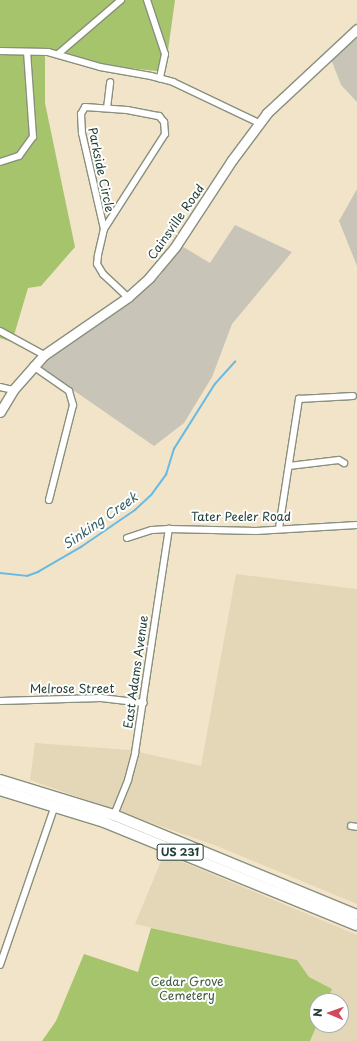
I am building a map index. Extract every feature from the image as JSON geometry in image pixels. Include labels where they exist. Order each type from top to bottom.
[{"type":"main road","name":"Cainsville Road","points":[[0,412],[13,390],[44,355],[128,297],[149,278],[175,247],[259,123],[292,87],[357,29]]},
{"type":"main road","name":"US 231","points":[[0,780],[56,801],[357,925]]},
{"type":"main road","name":"US 231","points":[[0,790],[56,801],[114,816],[357,915]]},
{"type":"street","points":[[58,54],[121,0]]},
{"type":"street","points":[[147,0],[165,54],[160,78]]},
{"type":"street","points":[[0,51],[48,52],[100,67],[160,78],[173,82],[259,123]]},
{"type":"street","points":[[0,162],[19,156],[33,137],[27,52]]},
{"type":"street","points":[[107,108],[110,82]]},
{"type":"street","name":"Parkside Circle","points":[[104,229],[80,122],[81,114],[85,107],[107,108],[159,116],[164,122],[165,134],[104,229],[97,264],[103,274],[128,297]]},
{"type":"street","points":[[0,331],[44,355]]},
{"type":"street","points":[[33,366],[69,392],[73,405],[49,500]]},
{"type":"street","points":[[0,387],[13,390]]},
{"type":"street","points":[[279,528],[299,399],[353,396]]},
{"type":"street","points":[[289,466],[339,460],[344,463]]},
{"type":"street","name":"Tater Peeler Road","points":[[127,538],[152,530],[169,529],[229,531],[357,525]]},
{"type":"street","name":"East Adams Avenue","points":[[114,816],[131,770],[144,703],[169,529]]},
{"type":"street","name":"Melrose Street","points":[[0,701],[101,698],[144,703]]},
{"type":"street","points":[[0,965],[56,801]]},
{"type":"shaded area","points":[[357,38],[357,102],[341,85],[331,59]]},
{"type":"shaded area","points":[[357,189],[357,266],[339,221]]},
{"type":"shaded area","points":[[235,225],[292,252],[232,324],[212,377],[184,423],[154,446],[37,365],[132,301],[160,276],[180,245],[210,263]]},
{"type":"shaded area","points":[[236,574],[357,589],[357,904],[217,846],[30,780],[35,743],[130,750],[201,766]]},
{"type":"shaded area","points":[[164,854],[357,935],[357,1041],[310,1041],[314,1033],[349,1033],[349,993],[330,993],[331,989],[309,977],[297,960],[135,924]]},
{"type":"green space","points":[[0,0],[175,0],[165,72],[111,66],[45,49],[45,103],[75,247],[41,286],[28,288],[12,342],[0,338]]},
{"type":"green space","name":"Cedar Grove Cemetery","points":[[151,928],[297,960],[309,977],[332,989],[330,993],[309,993],[309,1033],[314,1033],[310,1041],[42,1041],[56,1021],[84,954],[138,972]]},
{"type":"waterway","name":"Sinking Creek","points":[[0,573],[27,576],[38,572],[81,547],[135,510],[152,494],[166,475],[174,449],[215,384],[235,362]]}]
